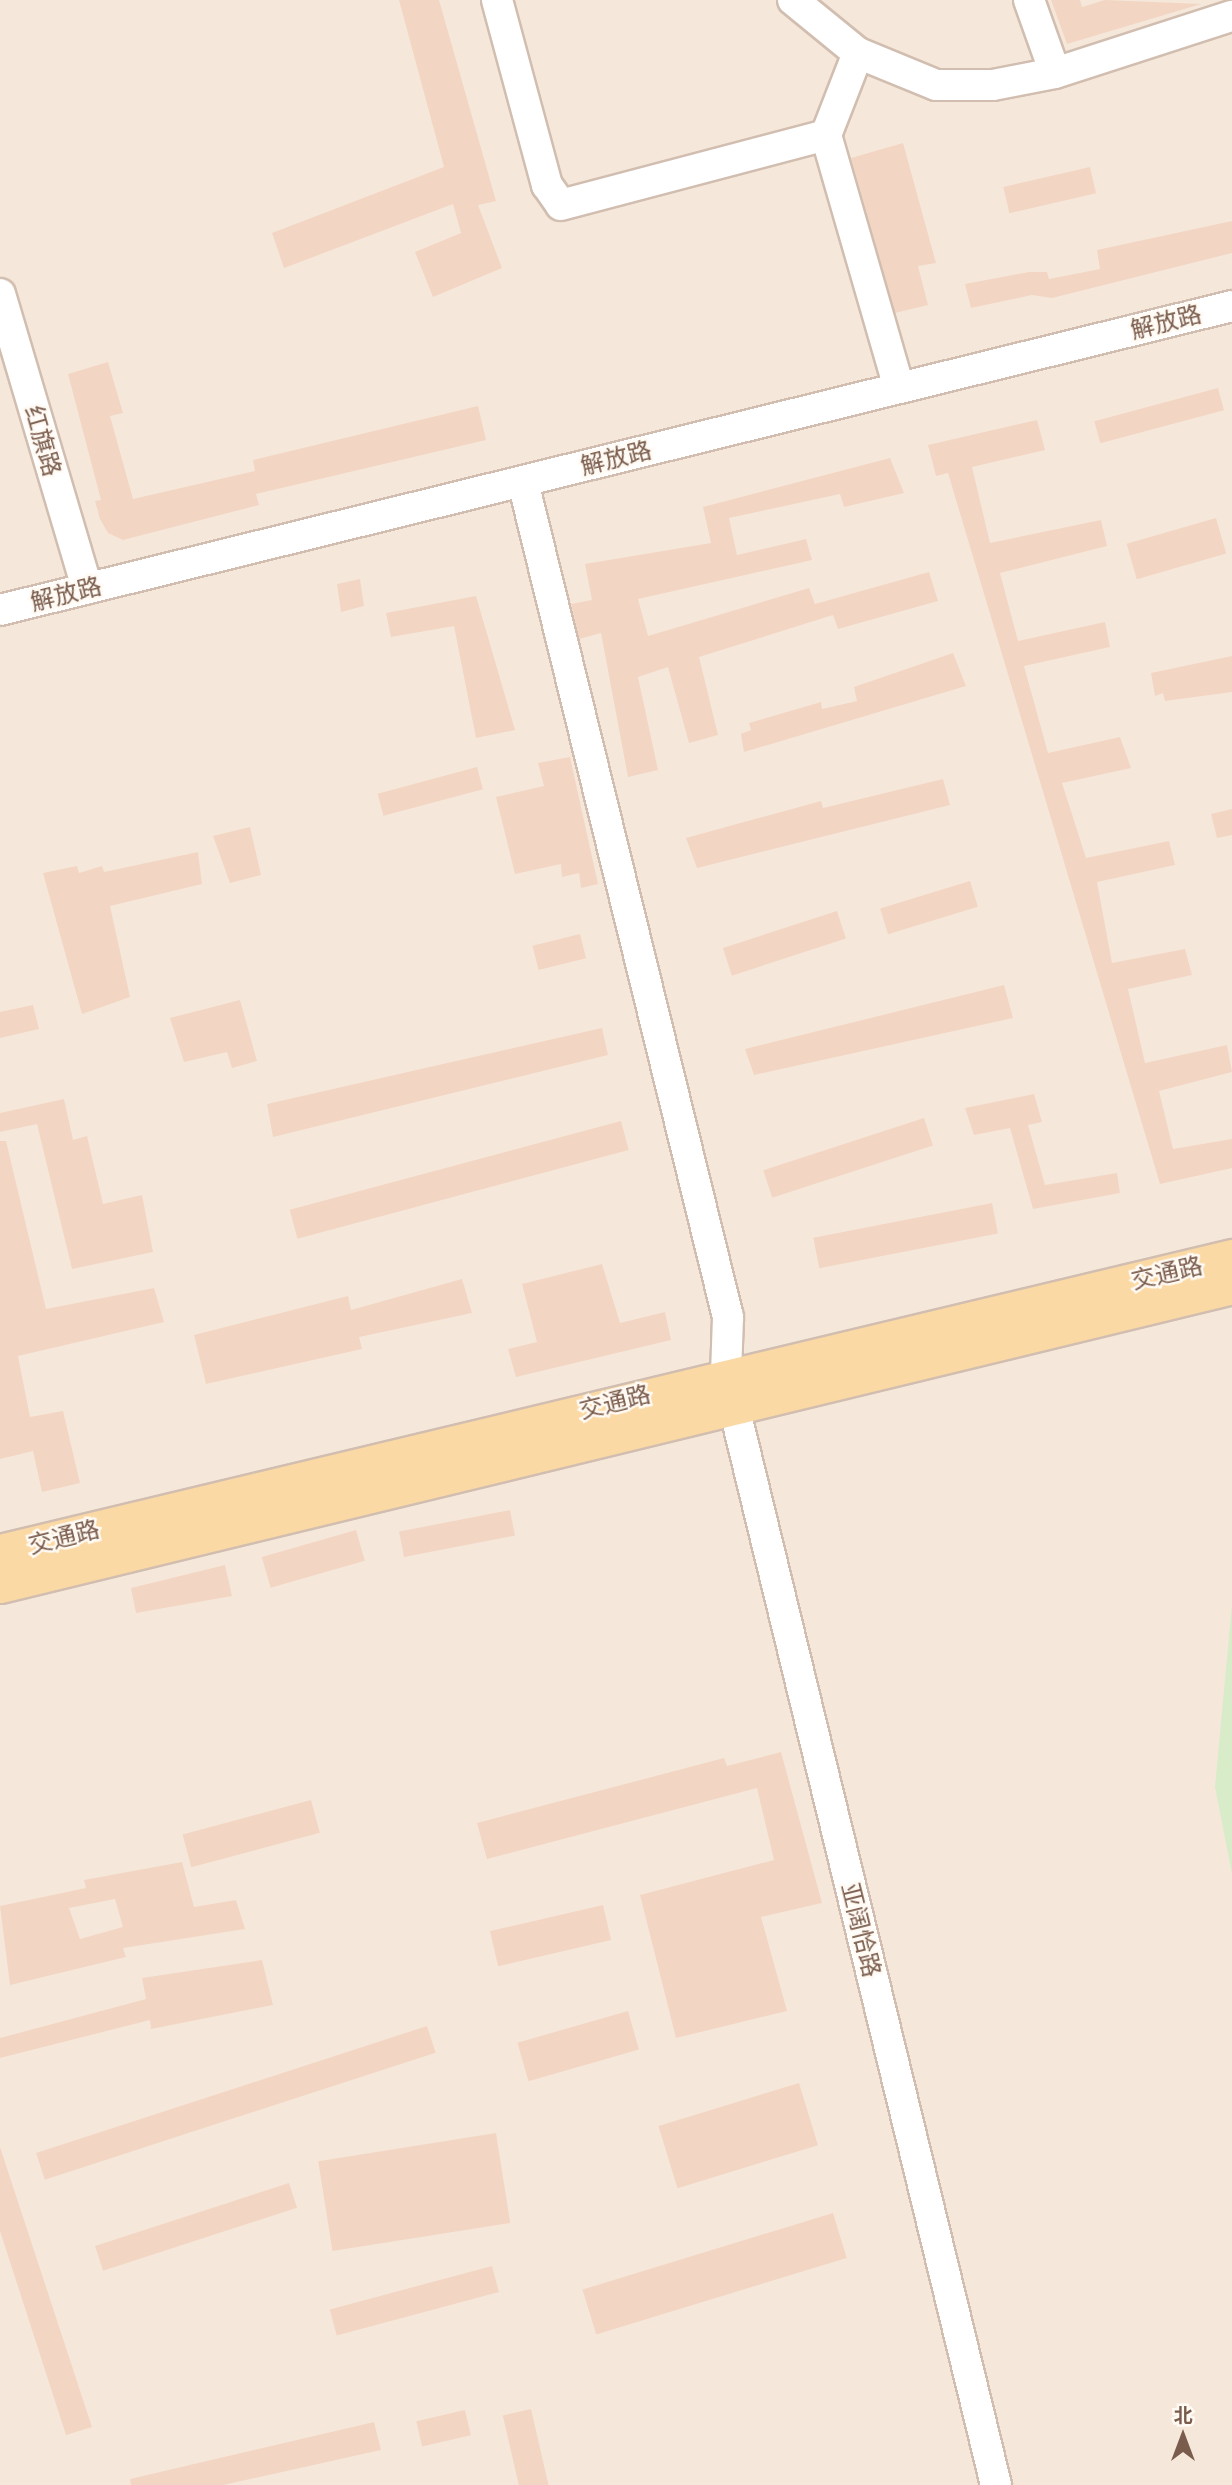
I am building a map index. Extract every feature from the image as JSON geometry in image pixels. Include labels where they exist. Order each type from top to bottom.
[{"type":"main road","name":"交通路","points":[[0,1553],[729,1389],[1232,1258]]},
{"type":"main road","points":[[0,1584],[729,1389],[1232,1285]]},
{"type":"street","points":[[497,0],[547,185],[561,205],[826,135]]},
{"type":"street","points":[[793,0],[859,53],[936,85],[993,85],[1055,73],[1232,16]]},
{"type":"street","points":[[1029,0],[1055,73]]},
{"type":"street","points":[[859,53],[826,135],[899,388]]},
{"type":"street","name":"红旗路","points":[[0,294],[87,588]]},
{"type":"street","name":"解放路","points":[[0,610],[1232,306]]},
{"type":"street","name":"亚阔恰路","points":[[523,482],[728,1317],[729,1389],[996,2485]]},
{"type":"shaded area","points":[[0,0],[1232,0],[1232,2485],[0,2485]]},
{"type":"green space","points":[[1232,1604],[1232,1874],[1215,1787]]},
{"type":"building","points":[[399,0],[439,0],[496,201],[478,205],[502,268],[433,297],[415,252],[461,233],[453,204],[284,268],[272,233],[444,167]]},
{"type":"building","points":[[1051,0],[1080,0],[1082,7],[1105,0],[1201,4],[1067,44]]},
{"type":"building","points":[[903,143],[936,263],[918,266],[928,305],[895,313],[851,158]]},
{"type":"building","points":[[1090,167],[1096,193],[1009,213],[1003,187]]},
{"type":"building","points":[[1232,221],[1232,253],[1052,298],[1032,295],[971,308],[965,284],[1029,272],[1047,272],[1049,279],[1100,269],[1097,250]]},
{"type":"building","points":[[108,362],[123,413],[110,416],[133,499],[255,471],[253,460],[478,406],[486,440],[256,494],[259,505],[123,540],[108,533],[100,519],[95,501],[101,500],[68,374]]},
{"type":"building","points":[[1218,388],[1224,410],[1100,443],[1094,421]]},
{"type":"building","points":[[1037,420],[1045,450],[972,467],[990,543],[1101,520],[1107,546],[1000,573],[1018,641],[1105,622],[1110,647],[1024,666],[1048,753],[1120,737],[1131,768],[1062,783],[1086,858],[1169,841],[1175,865],[1097,882],[1112,963],[1185,949],[1192,975],[1128,989],[1145,1063],[1227,1045],[1232,1072],[1159,1091],[1173,1149],[1232,1139],[1232,1168],[1160,1184],[948,473],[936,476],[928,445]]},
{"type":"building","points":[[890,458],[904,493],[844,507],[840,494],[729,518],[737,555],[806,539],[812,560],[638,599],[648,636],[809,588],[815,604],[929,572],[938,601],[838,629],[833,615],[699,657],[718,735],[689,743],[668,667],[638,677],[658,770],[628,777],[601,633],[579,639],[571,604],[592,600],[585,564],[711,543],[703,507]]},
{"type":"building","points":[[1216,518],[1226,554],[1137,579],[1127,544]]},
{"type":"building","points":[[360,579],[364,606],[341,612],[337,584]]},
{"type":"building","points":[[476,596],[515,730],[476,738],[454,626],[391,637],[386,613]]},
{"type":"building","points":[[953,653],[966,686],[744,752],[741,734],[751,730],[749,723],[821,702],[822,709],[857,701],[854,687]]},
{"type":"building","points":[[1232,656],[1232,692],[1165,701],[1163,693],[1155,696],[1151,673]]},
{"type":"building","points":[[570,757],[598,884],[581,888],[579,873],[562,877],[561,864],[515,874],[496,797],[544,786],[538,763]]},
{"type":"building","points":[[477,767],[483,789],[383,816],[378,794]]},
{"type":"building","points":[[943,779],[950,805],[697,868],[686,838],[821,801],[823,808]]},
{"type":"building","points":[[1232,809],[1232,835],[1217,838],[1211,814]]},
{"type":"building","points":[[250,827],[261,875],[230,883],[213,836]]},
{"type":"building","points":[[198,852],[202,884],[110,906],[130,997],[82,1014],[43,873],[77,866],[79,873],[102,866],[104,872]]},
{"type":"building","points":[[970,881],[978,907],[888,934],[880,908]]},
{"type":"building","points":[[837,911],[846,939],[732,976],[723,948]]},
{"type":"building","points":[[580,934],[586,958],[539,970],[532,946]]},
{"type":"building","points":[[1004,985],[1013,1018],[754,1075],[745,1049]]},
{"type":"building","points":[[240,1000],[257,1061],[232,1068],[227,1052],[184,1062],[170,1018]]},
{"type":"building","points":[[33,1005],[39,1029],[0,1038],[0,1012]]},
{"type":"building","points":[[602,1028],[608,1055],[273,1137],[267,1104]]},
{"type":"building","points":[[1034,1094],[1042,1122],[1028,1125],[1045,1185],[1117,1173],[1120,1193],[1033,1209],[1010,1128],[974,1135],[965,1108]]},
{"type":"building","points":[[64,1099],[73,1140],[87,1136],[103,1204],[142,1195],[153,1252],[72,1269],[37,1124],[0,1132],[0,1113]]},
{"type":"building","points":[[924,1118],[933,1146],[772,1198],[763,1170]]},
{"type":"building","points":[[621,1121],[629,1150],[297,1239],[290,1210]]},
{"type":"building","points":[[0,1141],[6,1141],[46,1309],[154,1288],[164,1322],[18,1356],[30,1417],[63,1411],[80,1483],[42,1492],[33,1451],[0,1459]]},
{"type":"building","points":[[992,1203],[998,1233],[819,1268],[813,1238]]},
{"type":"building","points":[[602,1264],[620,1323],[665,1312],[671,1340],[516,1377],[508,1349],[537,1342],[522,1284]]},
{"type":"building","points":[[462,1279],[472,1313],[359,1337],[362,1349],[206,1384],[194,1335],[348,1296],[351,1310]]},
{"type":"building","points":[[510,1510],[515,1536],[404,1557],[399,1532]]},
{"type":"building","points":[[356,1530],[365,1561],[271,1588],[262,1557]]},
{"type":"building","points":[[225,1565],[232,1596],[136,1613],[131,1588]]},
{"type":"building","points":[[781,1752],[822,1903],[761,1917],[787,2011],[676,2038],[640,1895],[774,1860],[757,1788],[487,1859],[477,1823],[724,1758],[727,1766]]},
{"type":"building","points":[[311,1800],[320,1833],[191,1867],[183,1834]]},
{"type":"building","points":[[182,1862],[194,1907],[236,1900],[245,1929],[123,1948],[126,1957],[10,1985],[0,1906],[86,1888],[84,1880]],"holes":[[[115,1899],[123,1927],[80,1939],[69,1908]]]},
{"type":"building","points":[[603,1905],[611,1940],[498,1966],[490,1931]]},
{"type":"building","points":[[262,1960],[273,2005],[151,2029],[150,2020],[0,2058],[0,2038],[146,1999],[142,1978]]},
{"type":"building","points":[[628,2011],[639,2049],[528,2081],[517,2043]]},
{"type":"building","points":[[427,2026],[436,2053],[45,2180],[36,2153]]},
{"type":"building","points":[[799,2083],[818,2145],[677,2188],[658,2126]]},
{"type":"building","points":[[496,2133],[510,2223],[332,2251],[318,2161]]},
{"type":"building","points":[[0,2147],[92,2427],[66,2435],[0,2231]]},
{"type":"building","points":[[289,2183],[297,2208],[103,2271],[95,2246]]},
{"type":"building","points":[[833,2213],[847,2258],[596,2335],[582,2290]]},
{"type":"building","points":[[492,2266],[499,2292],[337,2336],[330,2309]]},
{"type":"building","points":[[531,2409],[549,2485],[519,2485],[503,2416]]},
{"type":"building","points":[[465,2410],[471,2435],[422,2447],[416,2421]]},
{"type":"building","points":[[374,2422],[381,2450],[223,2485],[131,2485],[130,2479]]}]
